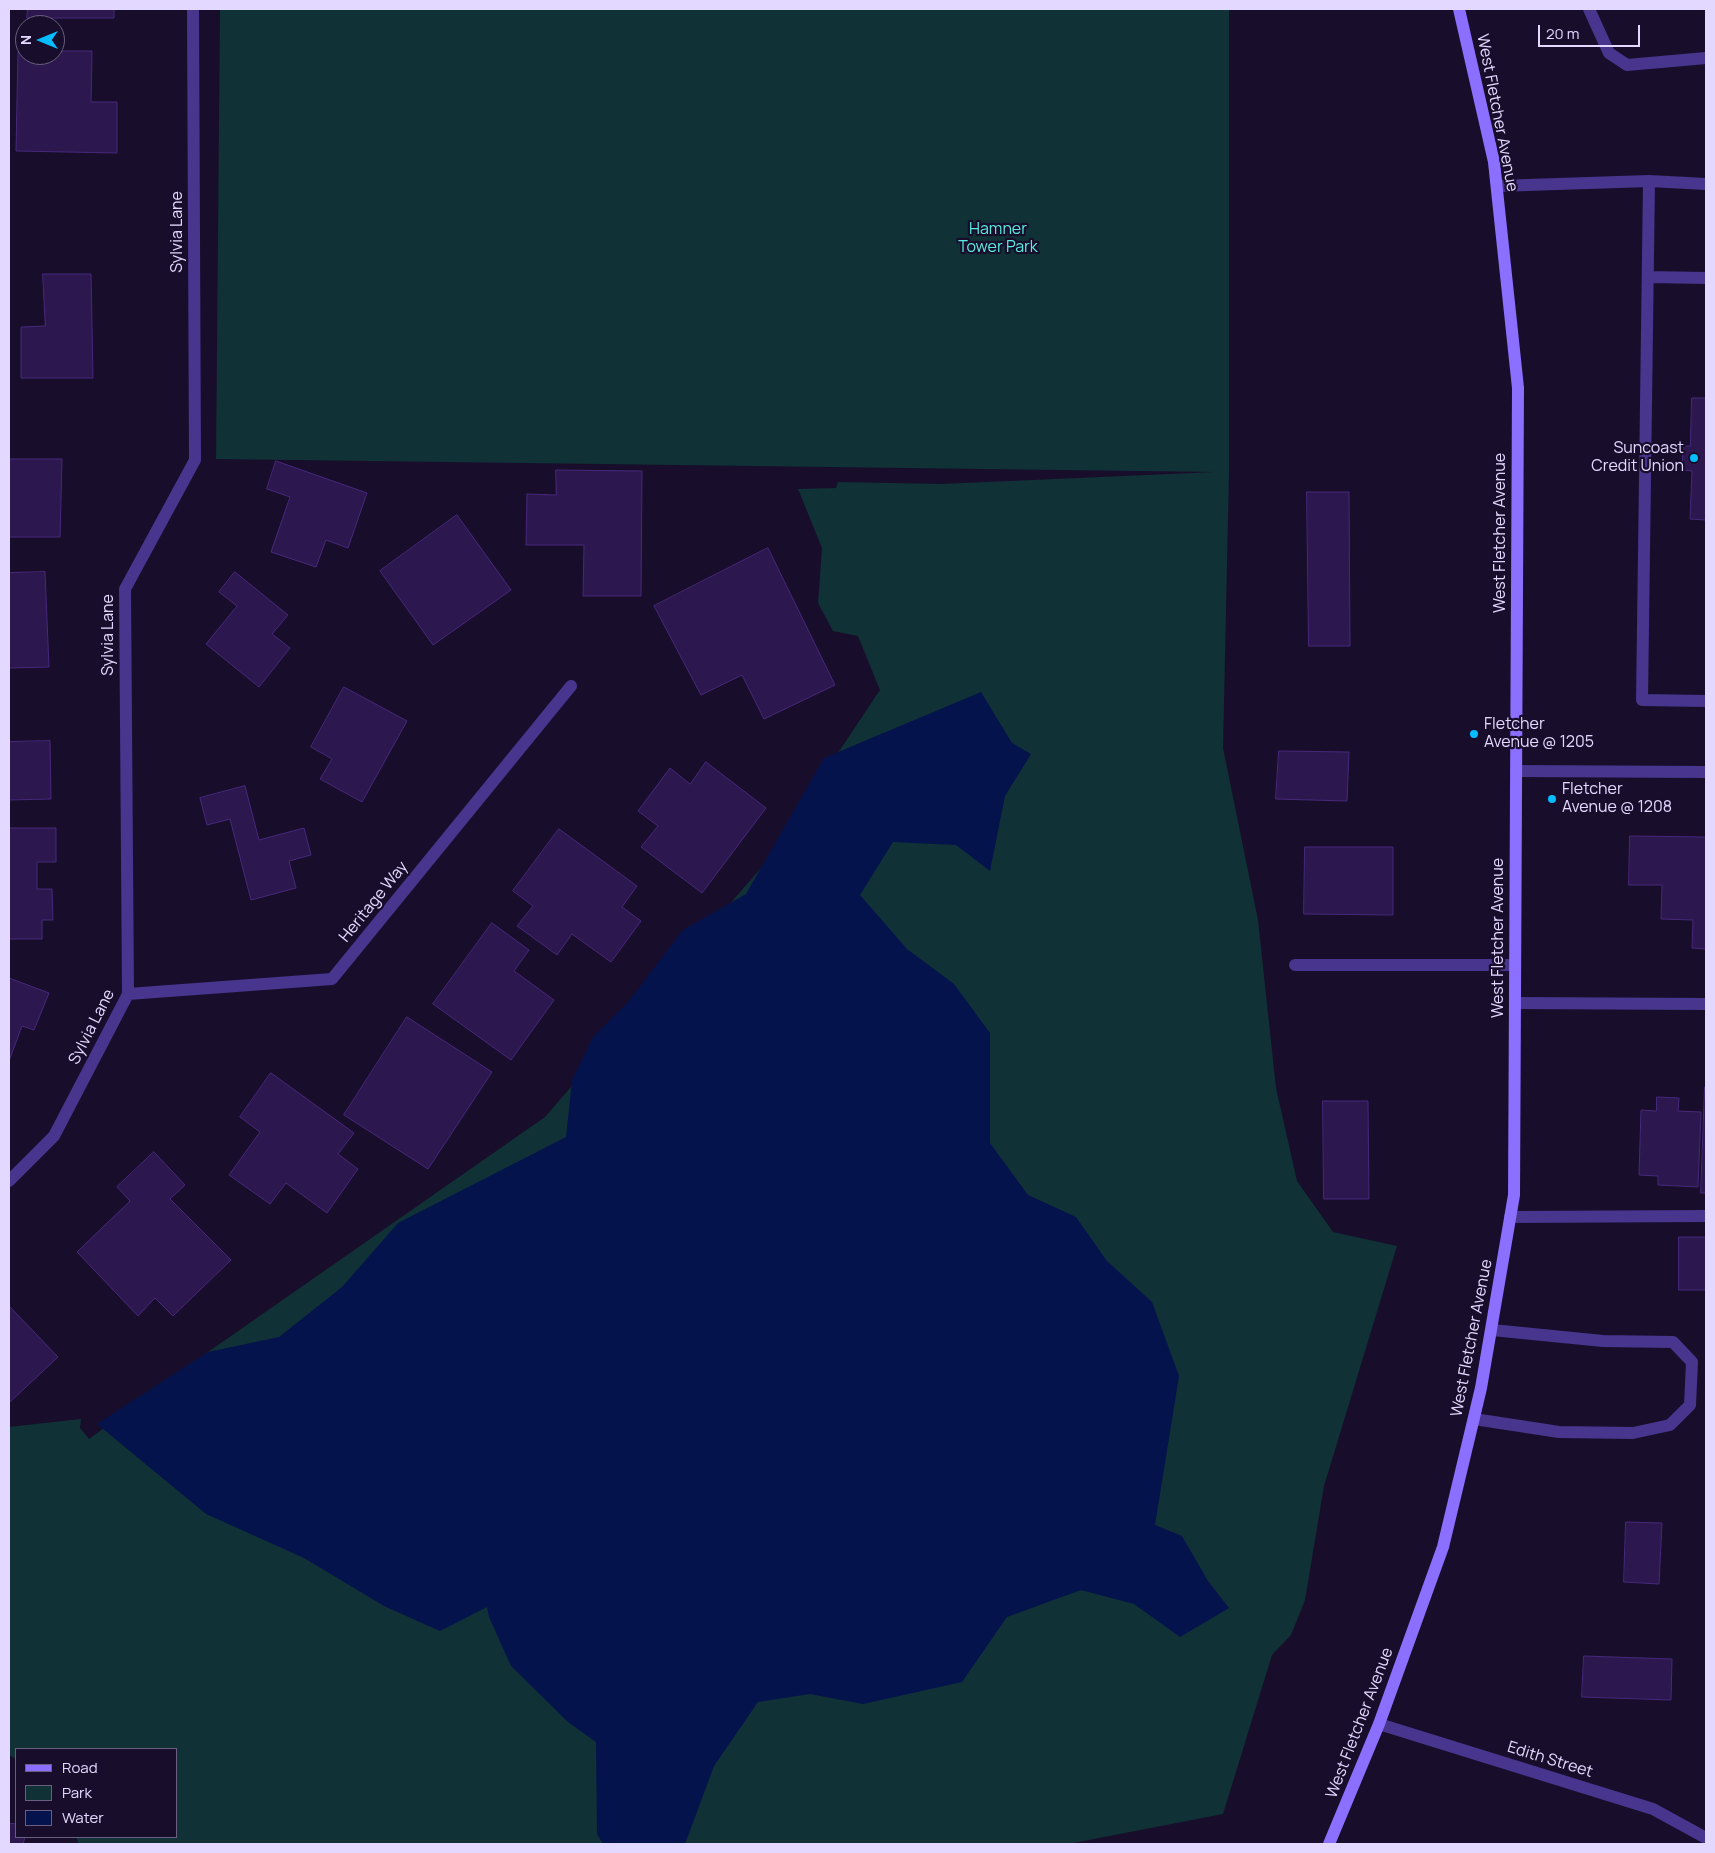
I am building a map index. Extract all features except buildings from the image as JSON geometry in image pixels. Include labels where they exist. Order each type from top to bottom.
[{"type":"main road","name":"West Fletcher Avenue","points":[[1329,1844],[1379,1724],[1443,1547],[1474,1419],[1492,1330],[1514,1195],[1518,388],[1494,162],[1459,9]]},
{"type":"street","name":"Sylvia Lane","points":[[9,1181],[54,1136],[128,994],[124,589],[195,460],[193,9]]},
{"type":"street","points":[[1589,9],[1609,53],[1628,65],[1706,58]]},
{"type":"street","points":[[1649,181],[1642,700],[1706,701]]},
{"type":"street","points":[[1497,186],[1649,181],[1706,184]]},
{"type":"street","points":[[1648,276],[1706,278]]},
{"type":"street","name":"Heritage Way","points":[[128,994],[332,979],[571,686]]},
{"type":"street","points":[[1516,771],[1706,772]]},
{"type":"street","points":[[1295,965],[1515,965]]},
{"type":"street","points":[[1515,1003],[1706,1004]]},
{"type":"street","points":[[1510,1217],[1706,1216]]},
{"type":"street","points":[[1474,1419],[1559,1432],[1633,1433],[1670,1425],[1690,1404],[1692,1362],[1673,1342],[1603,1341],[1492,1330]]},
{"type":"street","name":"Edith Street","points":[[1379,1724],[1653,1809],[1706,1838]]},
{"type":"green space","name":"Hamner Tower Park","points":[[220,9],[1229,9],[1229,472],[1223,748],[1258,920],[1276,1088],[1297,1181],[1333,1232],[1397,1246],[1324,1486],[1305,1600],[1291,1635],[1272,1655],[1223,1814],[1068,1844],[79,1844],[76,1838],[178,1838],[178,1748],[15,1748],[15,1758],[9,1755],[9,1427],[81,1419],[80,1428],[89,1439],[208,1352],[545,1117],[761,868],[880,690],[858,636],[833,631],[818,603],[822,548],[798,489],[836,488],[838,482],[941,484],[1215,472],[216,459]]},
{"type":"water","points":[[981,692],[1012,743],[1031,754],[1005,796],[990,871],[956,845],[893,842],[860,895],[907,949],[954,984],[990,1033],[990,1143],[1028,1195],[1076,1217],[1107,1261],[1152,1302],[1179,1376],[1155,1525],[1182,1536],[1208,1581],[1229,1608],[1180,1637],[1134,1604],[1081,1590],[1007,1617],[962,1682],[863,1704],[810,1694],[758,1702],[714,1766],[685,1844],[603,1844],[597,1834],[596,1742],[568,1722],[511,1666],[489,1617],[487,1607],[440,1631],[384,1606],[304,1558],[206,1514],[97,1424],[208,1352],[279,1337],[342,1287],[398,1223],[566,1137],[572,1080],[593,1037],[628,1002],[683,930],[746,894],[824,758]]},
{"type":"place","name":"Suncoast Credit Union","points":[[1694,458]]},
{"type":"place","name":"Fletcher Avenue @ 1205","points":[[1474,734]]},
{"type":"place","name":"Fletcher Avenue @ 1208","points":[[1552,799]]}]
